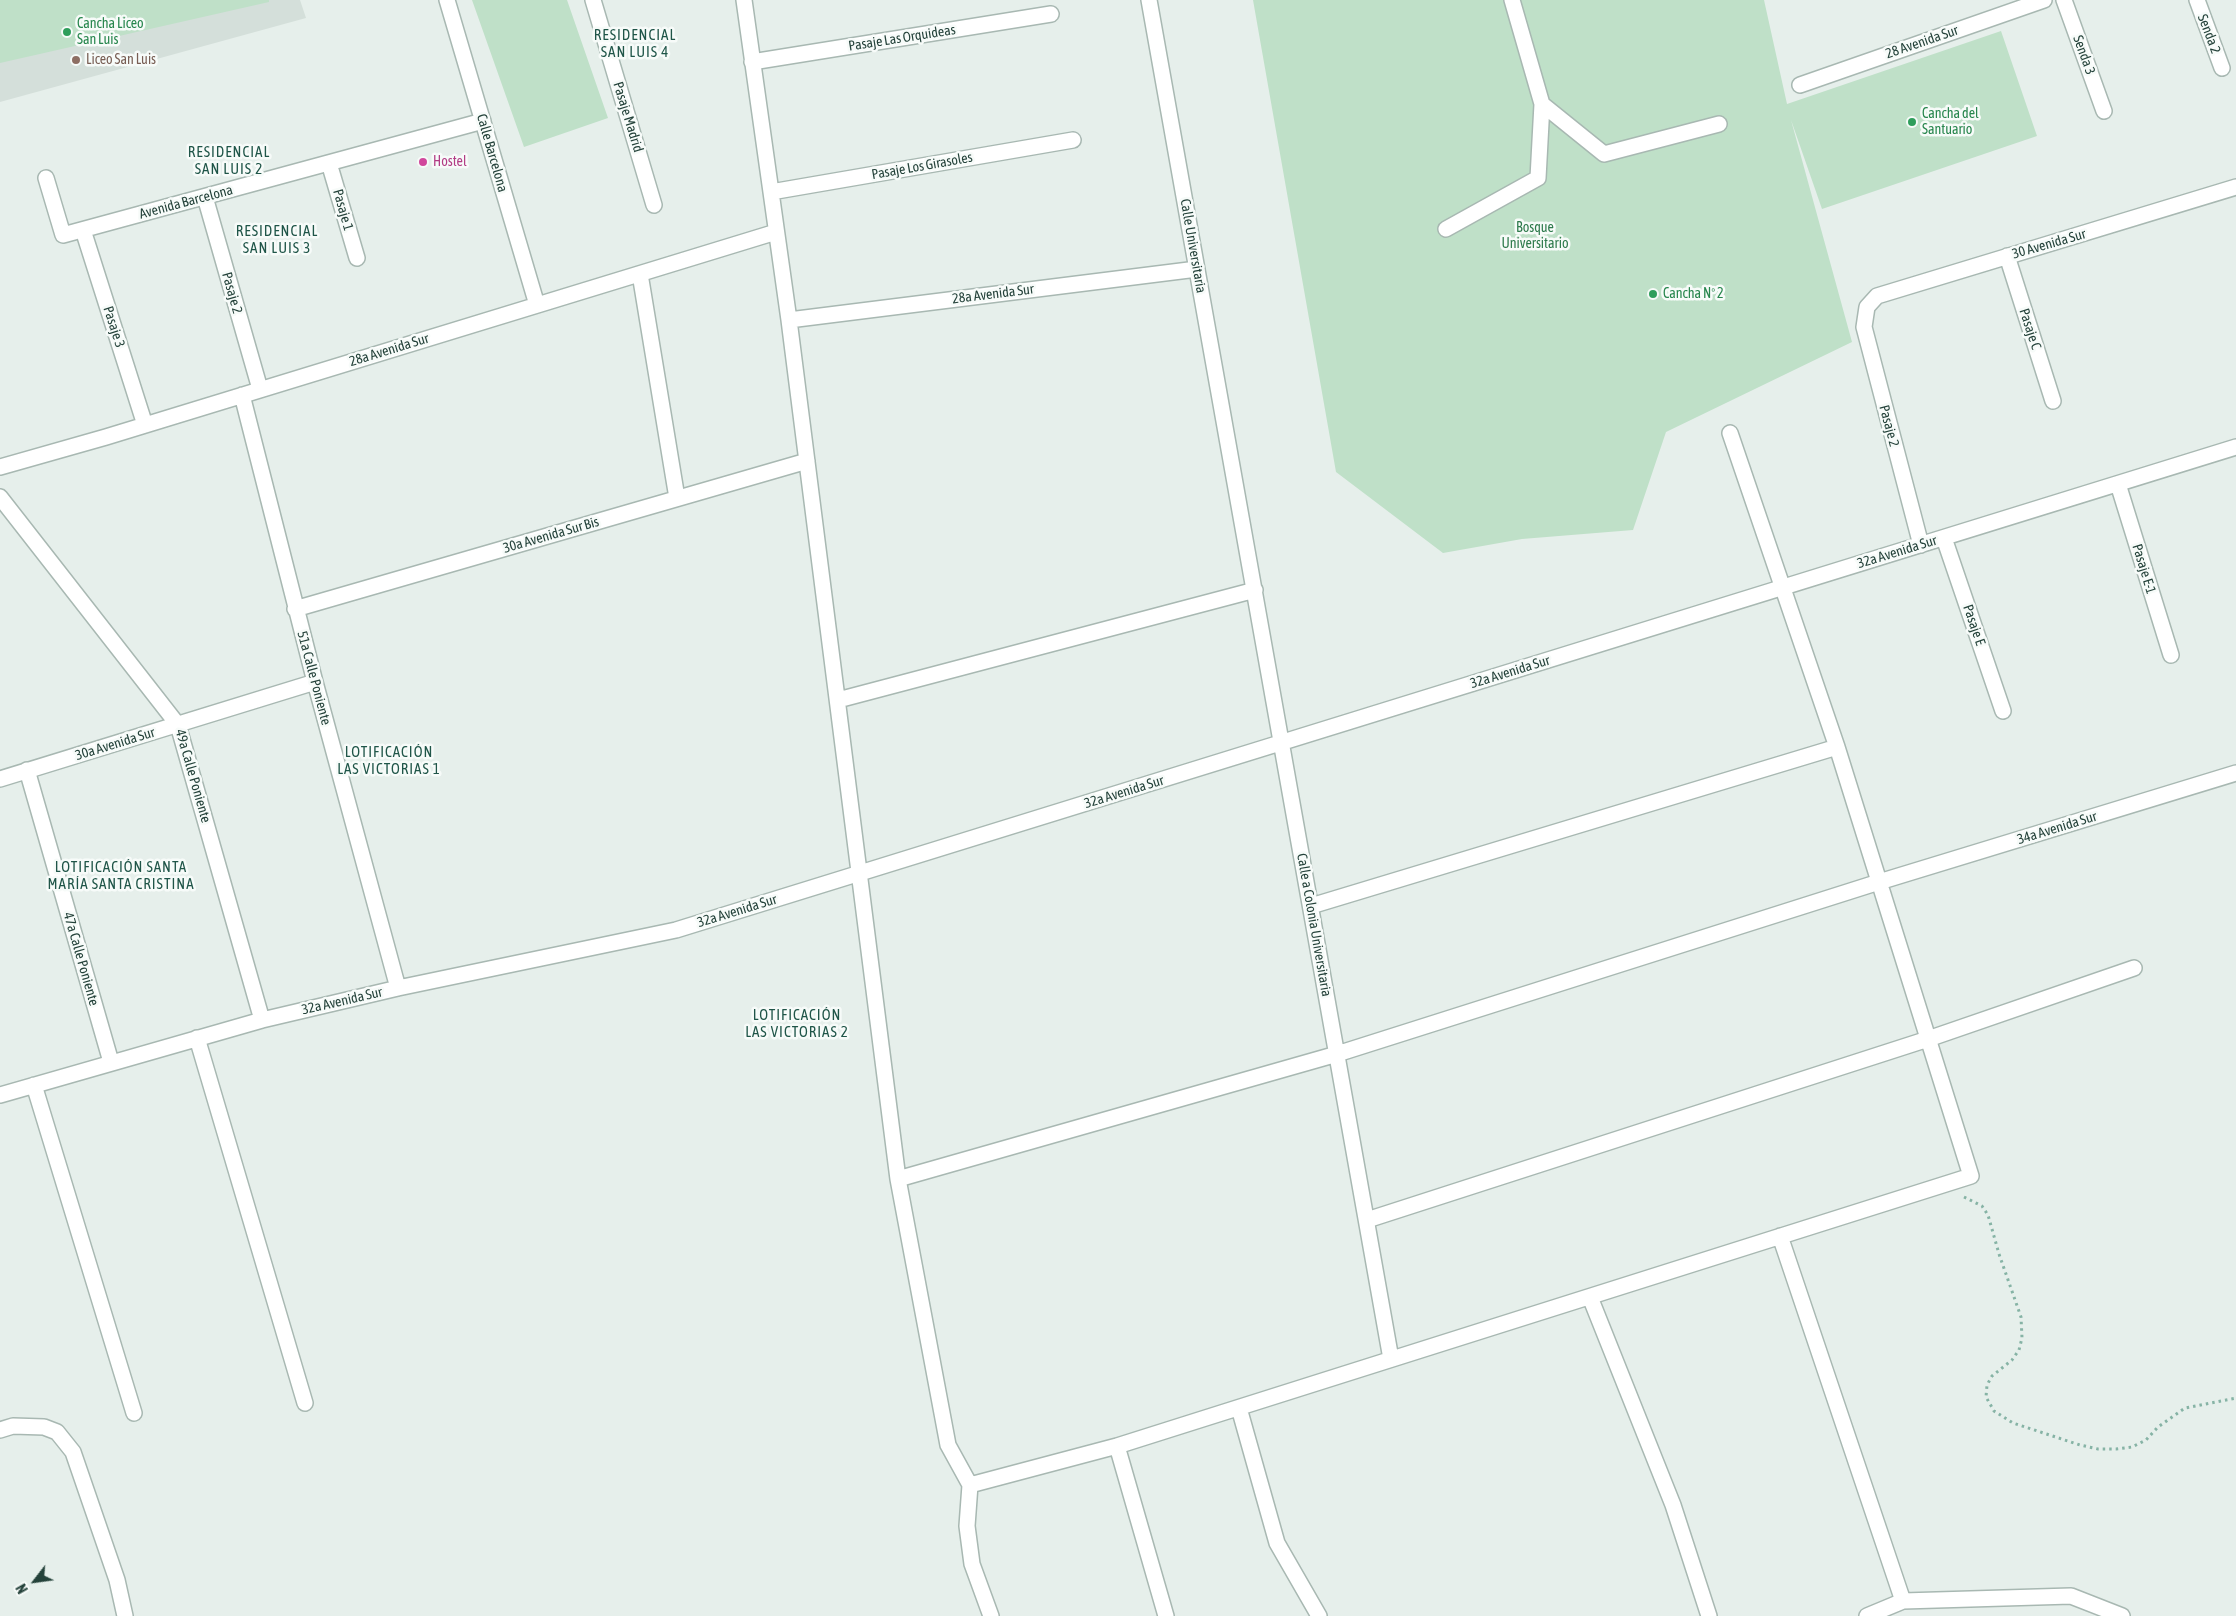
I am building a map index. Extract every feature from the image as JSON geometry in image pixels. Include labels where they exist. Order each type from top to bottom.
[{"type":"street","name":"Calle Barcelona","points":[[447,0],[536,305]]},
{"type":"street","name":"Pasaje Madrid","points":[[593,0],[654,205]]},
{"type":"street","points":[[744,0],[789,320],[898,1179],[948,1445],[970,1485],[967,1526],[972,1564],[991,1616]]},
{"type":"street","name":"Calle Universitaria","points":[[1150,0],[1237,491]]},
{"type":"street","points":[[1446,229],[1538,178],[1542,104],[1512,0]]},
{"type":"street","name":"28 Avenida Sur","points":[[1800,85],[2044,0]]},
{"type":"street","name":"Senda 3","points":[[2064,0],[2104,111]]},
{"type":"street","name":"Senda 2","points":[[2197,0],[2222,68]]},
{"type":"street","name":"Pasaje Las Orquideas","points":[[752,62],[1051,14]]},
{"type":"street","points":[[1542,104],[1604,154],[1719,124]]},
{"type":"street","name":"Avenida Barcelona","points":[[46,178],[63,235],[483,121]]},
{"type":"street","name":"Pasaje Los Girasoles","points":[[771,192],[1073,140]]},
{"type":"street","name":"Pasaje 1","points":[[328,163],[357,258]]},
{"type":"street","name":"30 Avenida Sur","points":[[1868,307],[1877,296],[1888,292],[2236,188]]},
{"type":"street","name":"Pasaje 2","points":[[204,197],[260,390]]},
{"type":"street","name":"Pasaje 3","points":[[83,230],[145,425]]},
{"type":"street","name":"28a Avenida Sur","points":[[0,467],[145,425],[776,232]]},
{"type":"street","name":"Pasaje C","points":[[2007,256],[2053,401]]},
{"type":"street","name":"28a Avenida Sur","points":[[789,320],[1198,269]]},
{"type":"street","points":[[640,274],[677,498]]},
{"type":"street","name":"Pasaje 2","points":[[1868,307],[1864,316],[1866,335],[1921,545]]},
{"type":"street","name":"51a Calle Poniente","points":[[242,395],[295,609],[398,988]]},
{"type":"street","points":[[970,1485],[1117,1446],[1971,1176],[1837,747],[1781,588],[1730,433]]},
{"type":"street","name":"32a Avenida Sur","points":[[0,1095],[262,1020],[398,988],[676,930],[2236,447]]},
{"type":"street","name":"30a Avenida Sur Bis","points":[[295,609],[807,461]]},
{"type":"street","name":"Pasaje E-1","points":[[2118,484],[2171,655]]},
{"type":"street","name":"Calle a Colonia Universitaria","points":[[1237,491],[1392,1359]]},
{"type":"street","name":"49a Calle Poniente","points":[[0,497],[178,725],[262,1020]]},
{"type":"street","name":"Pasaje E","points":[[1944,538],[2003,711]]},
{"type":"street","points":[[838,700],[1255,590]]},
{"type":"street","name":"30a Avenida Sur","points":[[0,778],[315,682]]},
{"type":"street","points":[[1311,906],[1837,747]]},
{"type":"street","name":"47a Calle Poniente","points":[[26,770],[110,1062]]},
{"type":"street","name":"34a Avenida Sur","points":[[898,1179],[1337,1054],[1879,882],[2236,773]]},
{"type":"street","points":[[1367,1220],[1928,1039],[2134,968]]},
{"type":"street","points":[[197,1038],[305,1403]]},
{"type":"street","points":[[34,1085],[134,1413]]},
{"type":"street","points":[[1780,1236],[1903,1601]]},
{"type":"street","points":[[1590,1297],[1673,1506],[1709,1616]]},
{"type":"street","points":[[1239,1408],[1277,1543],[1320,1616]]},
{"type":"street","points":[[0,1430],[13,1426],[44,1427],[57,1432],[73,1452],[117,1580],[125,1616]]},
{"type":"street","points":[[1117,1446],[1166,1616]]},
{"type":"street","points":[[1867,1616],[1903,1601],[2070,1596],[2122,1616]]},
{"type":"path","points":[[1935,1187],[1974,1201],[1982,1206],[1988,1215],[1999,1254],[2021,1316],[2022,1338],[2019,1350],[2012,1360],[1992,1376],[1987,1385],[1986,1397],[1994,1411],[2013,1423],[2098,1449],[2132,1447],[2146,1440],[2158,1427],[2185,1408],[2236,1398]]},
{"type":"shaded area","name":"Liceo San Luis","points":[[0,0],[300,0],[306,18],[0,102]]},
{"type":"green space","name":"Cancha Liceo San Luis","points":[[0,0],[269,0],[269,2],[0,63]]},
{"type":"green space","points":[[472,0],[567,0],[608,118],[524,147]]},
{"type":"green space","name":"Bosque Universitario","points":[[1253,0],[1764,0],[1787,104],[2001,31],[2037,136],[1822,209],[1791,120],[1852,342],[1666,432],[1633,530],[1522,539],[1443,553],[1336,472]]},
{"type":"place","name":"Cancha Liceo San Luis","points":[[67,32]]},
{"type":"place","name":"Liceo San Luis","points":[[76,60]]},
{"type":"place","name":"Cancha del Santuario","points":[[1912,122]]},
{"type":"place","name":"Hostel","points":[[423,162]]},
{"type":"place","name":"Cancha Nº 2","points":[[1653,294]]},
{"type":"district","name":"RESIDENCIAL SAN LUIS 4","points":[[635,44]]},
{"type":"district","name":"RESIDENCIAL SAN LUIS 2","points":[[229,160]]},
{"type":"district","name":"RESIDENCIAL SAN LUIS 3","points":[[277,240]]},
{"type":"district","name":"LOTIFICACIÓN LAS VICTORIAS 1","points":[[389,760]]},
{"type":"district","name":"LOTIFICACIÓN SANTA MARÍA SANTA CRISTINA","points":[[121,876]]},
{"type":"district","name":"LOTIFICACIÓN LAS VICTORIAS 2","points":[[797,1024]]}]
